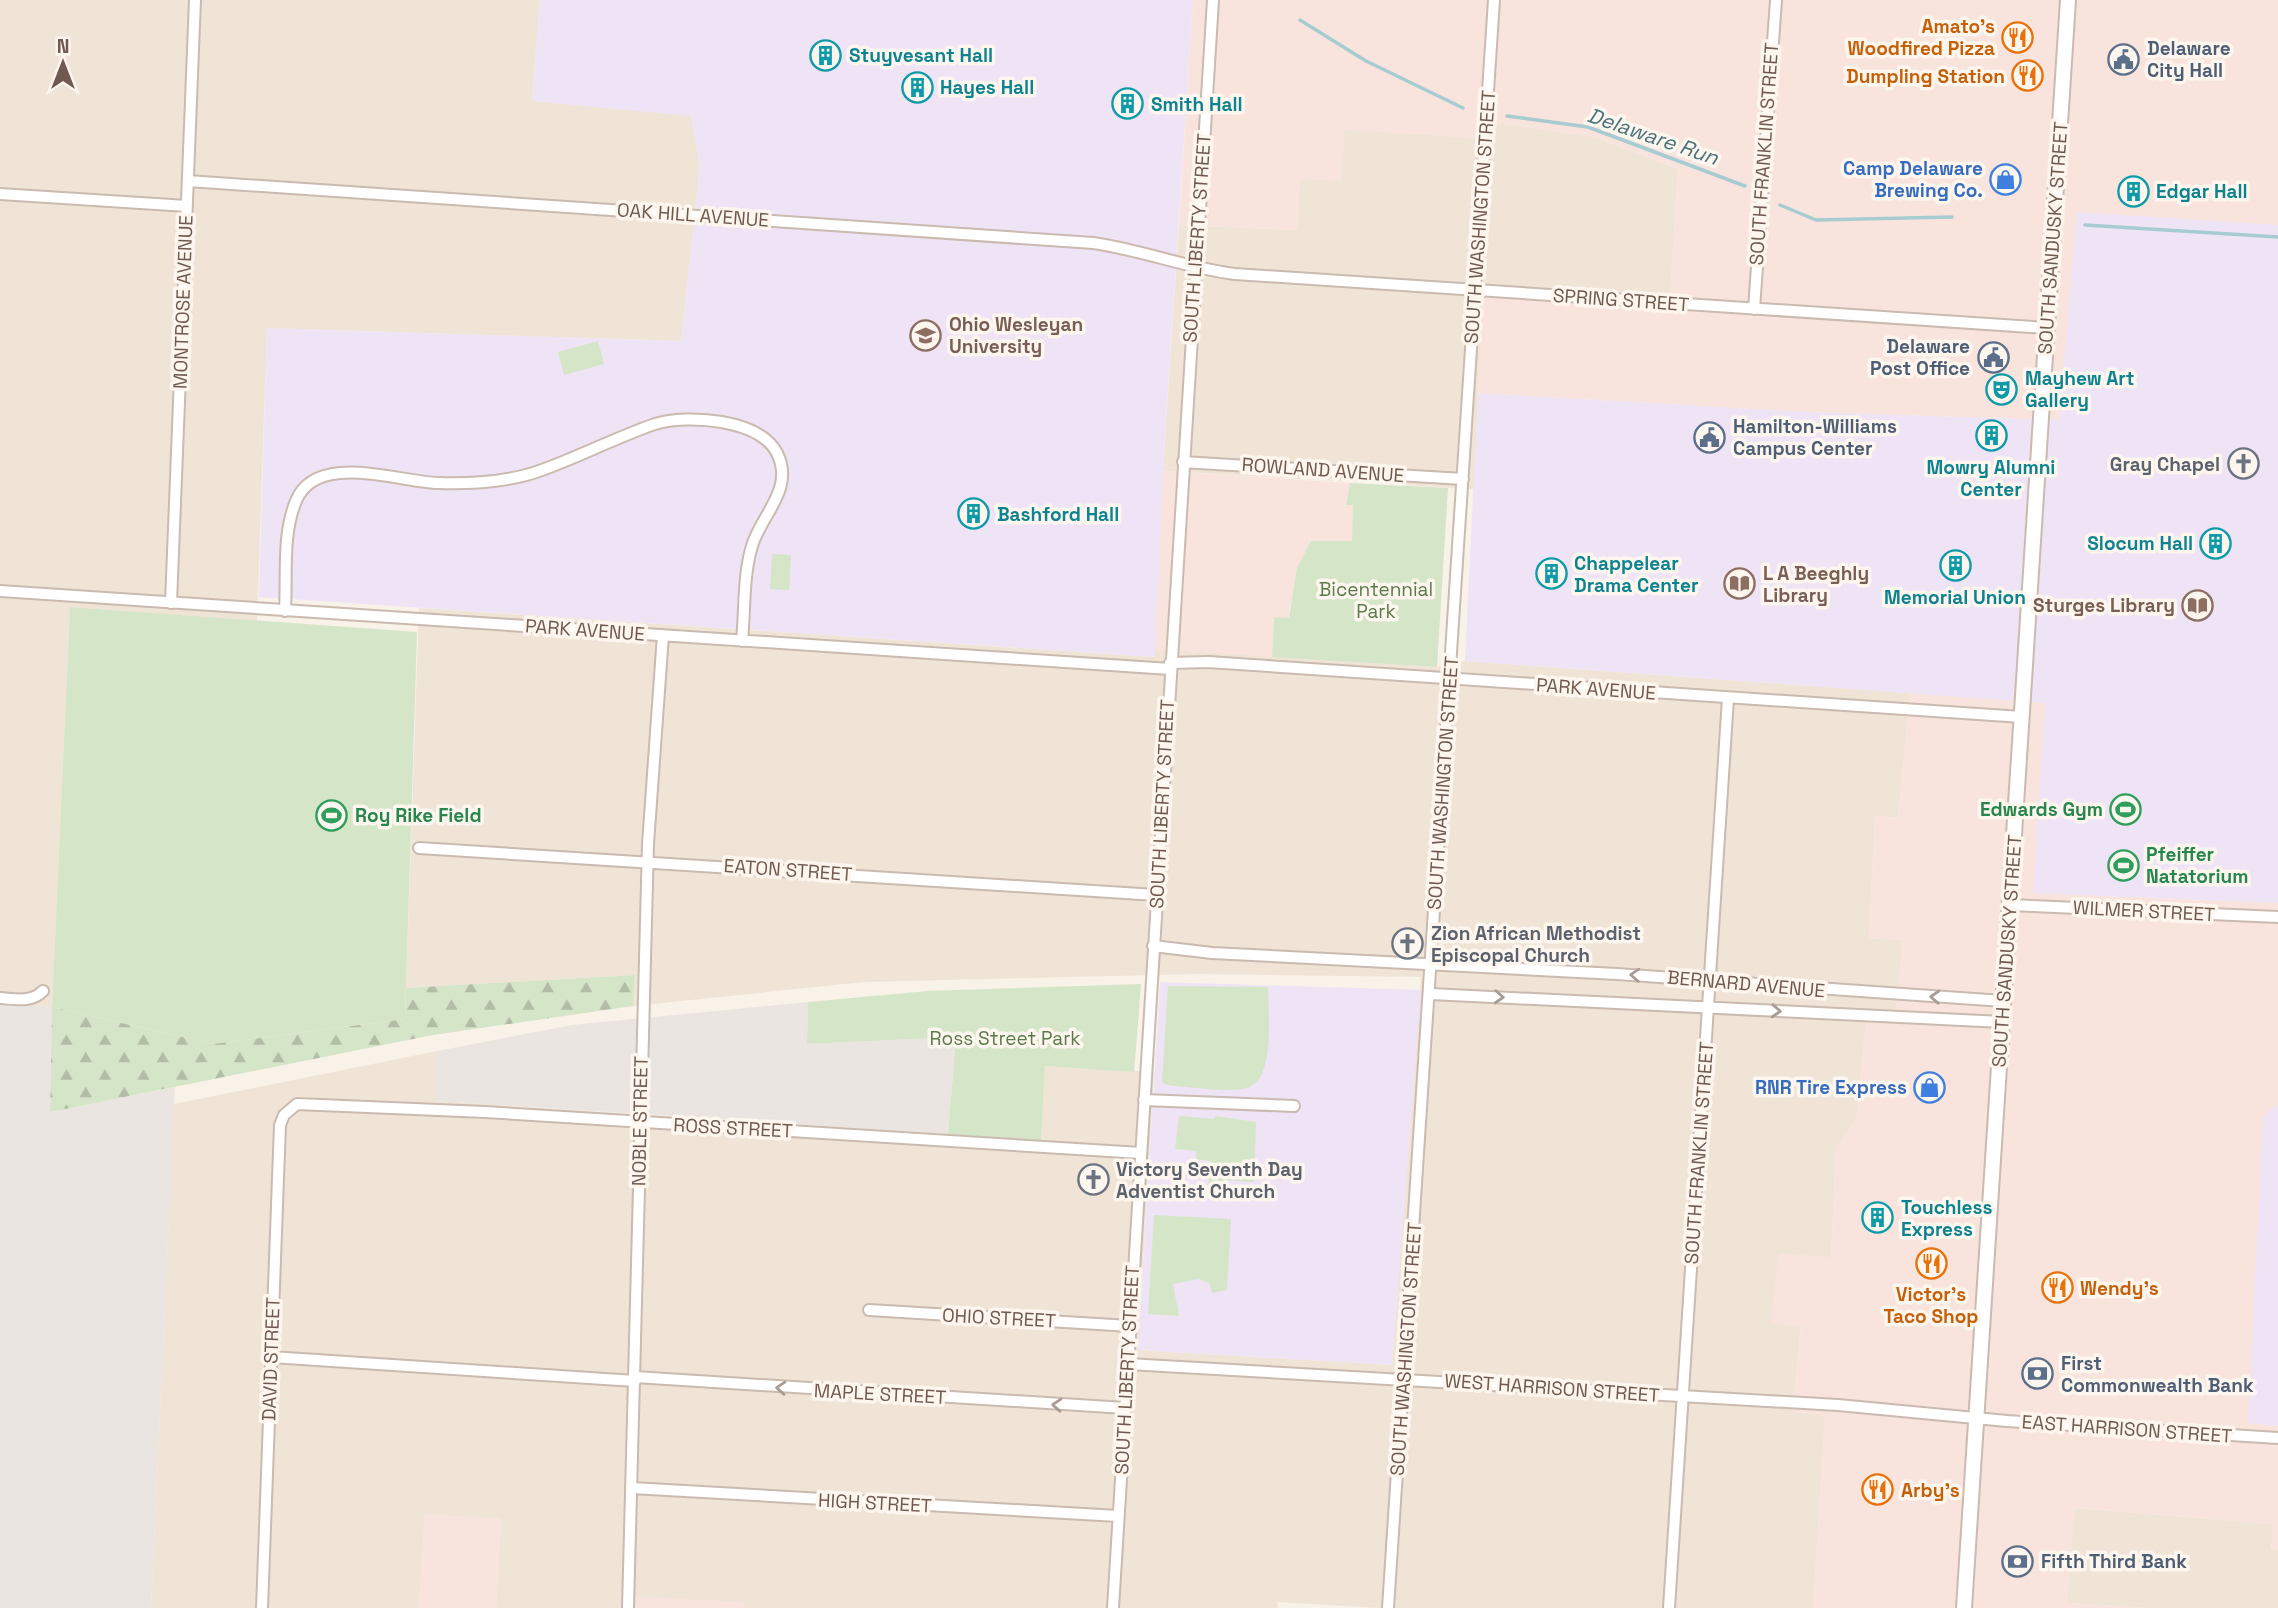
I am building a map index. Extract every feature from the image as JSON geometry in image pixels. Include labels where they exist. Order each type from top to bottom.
[{"type":"street","name":"MONTROSE AVENUE","points":[[172,603],[195,0]]},
{"type":"street","name":"SOUTH LIBERTY STREET","points":[[1113,1608],[1213,0]]},
{"type":"street","name":"SOUTH WASHINGTON STREET","points":[[1388,1608],[1494,0]]},
{"type":"street","name":"SOUTH FRANKLIN STREET","points":[[1754,309],[1776,0]]},
{"type":"street","name":"SOUTH SANDUSKY STREET","points":[[1964,1608],[2068,0]]},
{"type":"street","name":"OAK HILL AVENUE","points":[[188,181],[1093,243],[1165,258],[1195,269]]},
{"type":"street","points":[[0,194],[187,206]]},
{"type":"street","name":"SPRING STREET","points":[[1195,269],[2047,328]]},
{"type":"street","points":[[285,611],[288,524],[296,498],[318,480],[346,471],[436,483],[482,482],[540,471],[658,423],[698,421],[728,423],[750,429],[776,452],[781,468],[774,507],[752,546],[742,641]]},
{"type":"street","name":"ROWLAND AVENUE","points":[[1183,462],[1463,479]]},
{"type":"street","name":"PARK AVENUE","points":[[0,591],[742,641],[1170,666],[1208,662],[2022,717]]},
{"type":"street","name":"NOBLE STREET","points":[[628,1608],[648,862],[663,635]]},
{"type":"street","name":"SOUTH FRANKLIN STREET","points":[[1669,1608],[1728,698]]},
{"type":"street","name":"EATON STREET","points":[[419,848],[1156,895]]},
{"type":"street","name":"WILMER STREET","points":[[2010,905],[2278,917]]},
{"type":"street","name":"BERNARD AVENUE","points":[[1153,946],[1212,953],[1432,963],[2003,1001]]},
{"type":"street","points":[[0,998],[34,999],[43,991]]},
{"type":"street","name":"BERNARD AVENUE","points":[[1430,994],[2002,1022]]},
{"type":"street","points":[[1144,1100],[1294,1106]]},
{"type":"street","name":"ROSS STREET","points":[[287,1112],[297,1104],[312,1102],[1141,1153]]},
{"type":"street","name":"DAVID STREET","points":[[262,1608],[280,1125],[287,1112]]},
{"type":"street","name":"OHIO STREET","points":[[869,1311],[1130,1325]]},
{"type":"street","name":"MAPLE STREET","points":[[271,1357],[1125,1408]]},
{"type":"street","name":"WEST HARRISON STREET","points":[[1128,1364],[1838,1405],[1976,1418]]},
{"type":"street","name":"EAST HARRISON STREET","points":[[1976,1418],[2278,1438]]},
{"type":"street","name":"HIGH STREET","points":[[632,1488],[1118,1516]]},
{"type":"shaded area","points":[[0,0],[540,0],[532,101],[691,115],[700,166],[681,341],[267,328],[257,621],[70,607],[52,1007],[0,1004]]},
{"type":"shaded area","name":"Ohio Wesleyan University","points":[[540,0],[1193,0],[1165,436],[1155,657],[259,597],[267,328],[681,341],[700,166],[691,116],[532,101]]},
{"type":"shaded area","points":[[1193,0],[2278,0],[2278,225],[2077,213],[2060,420],[1808,412],[1478,393],[1484,286],[1670,296],[1678,169],[1594,137],[1501,123],[1477,138],[1345,130],[1341,181],[1300,179],[1297,230],[1179,225]]},
{"type":"shaded area","points":[[1501,123],[1594,137],[1678,169],[1670,297],[1484,286],[1474,489],[1163,471],[1179,225],[1297,230],[1300,179],[1344,129],[1477,138]]},
{"type":"shaded area","points":[[2077,212],[2278,225],[2278,903],[2033,893],[2045,703],[1465,661],[1478,393],[1808,412],[2059,420]]},
{"type":"shaded area","points":[[1163,471],[1350,483],[1346,505],[1353,505],[1352,541],[1311,541],[1290,605],[1289,618],[1274,618],[1272,657],[1155,649]]},
{"type":"shaded area","points":[[419,608],[1154,657],[1155,649],[1437,667],[1465,661],[1910,693],[1898,818],[1875,816],[1869,938],[1903,940],[1895,1023],[1866,1022],[1856,1121],[1836,1148],[1831,1258],[1779,1254],[1801,1326],[1793,1412],[1825,1416],[1813,1608],[1380,1608],[1278,1602],[1277,1608],[744,1608],[744,1603],[623,1596],[622,1608],[496,1608],[501,1519],[425,1515],[419,1608],[151,1608],[174,1104],[437,1051],[437,1101],[1041,1141],[1045,1066],[1154,1072],[1138,1350],[1392,1365],[1421,977],[1198,974],[864,982],[633,1006],[634,975],[406,988]]},
{"type":"shaded area","points":[[1910,693],[2046,703],[2034,893],[2278,903],[2278,1104],[2263,1117],[2249,1423],[2278,1426],[2278,1549],[2271,1549],[2274,1524],[2075,1508],[2067,1603],[2147,1608],[1813,1608],[1825,1416],[1793,1413],[1801,1327],[1771,1323],[1778,1254],[1831,1257],[1836,1148],[1856,1121],[1866,1022],[1895,1023],[1903,940],[1869,938],[1875,816],[1898,818]]},
{"type":"shaded area","points":[[1160,982],[1421,990],[1392,1365],[1138,1350]]},
{"type":"shaded area","points":[[808,1002],[807,1044],[956,1037],[948,1134],[437,1101],[437,1051],[572,1025]]},
{"type":"shaded area","points":[[0,1004],[52,1007],[50,1112],[175,1087],[151,1608],[0,1608]]},
{"type":"shaded area","points":[[2278,1104],[2278,1426],[2248,1423],[2263,1117]]},
{"type":"shaded area","points":[[2074,1508],[2274,1524],[2271,1548],[2278,1549],[2278,1608],[2147,1608],[2067,1603]]},
{"type":"shaded area","points":[[425,1514],[501,1519],[496,1608],[419,1608]]},
{"type":"shaded area","points":[[623,1596],[744,1602],[744,1608],[622,1608]]},
{"type":"green space","points":[[598,341],[604,364],[564,375],[558,352]]},
{"type":"green space","name":"Bicentennial Park","points":[[1350,483],[1448,488],[1437,667],[1272,657],[1274,617],[1289,618],[1297,568],[1311,541],[1352,541],[1353,505],[1346,505]]},
{"type":"green space","points":[[772,554],[791,555],[789,590],[770,589]]},
{"type":"green space","name":"Roy Rike Field","points":[[70,607],[417,632],[405,1019],[213,1044],[52,1007]]},
{"type":"green space","points":[[635,975],[633,1006],[433,1035],[50,1112],[52,1007],[213,1044],[405,1019],[406,988]]},
{"type":"green space","name":"Ross Street Park","points":[[1141,984],[1134,1072],[1045,1066],[1041,1141],[948,1134],[956,1037],[807,1044],[808,1002],[928,991]]},
{"type":"green space","points":[[1168,986],[1268,987],[1269,1030],[1266,1062],[1254,1085],[1243,1089],[1224,1090],[1167,1085],[1162,1082]]},
{"type":"green space","points":[[1179,1116],[1214,1119],[1216,1116],[1256,1122],[1254,1182],[1224,1180],[1222,1193],[1208,1192],[1210,1161],[1196,1159],[1196,1151],[1175,1149]]},
{"type":"green space","points":[[1154,1215],[1231,1219],[1227,1290],[1212,1293],[1209,1283],[1198,1279],[1173,1284],[1179,1316],[1148,1314]]},
{"type":"waterway","name":"Delaware Run","points":[[1300,20],[1366,61],[1463,108]]},
{"type":"waterway","name":"Delaware Run","points":[[1507,116],[1588,127],[1745,186]]},
{"type":"waterway","name":"Delaware Run","points":[[1780,205],[1816,220],[1952,217]]},
{"type":"waterway","name":"Delaware Run","points":[[2085,225],[2278,237]]},
{"type":"place","name":"Amato's Woodfired Pizza","points":[[2018,37]]},
{"type":"place","name":"Stuyvesant Hall","points":[[826,55]]},
{"type":"place","name":"Delaware City Hall","points":[[2124,59]]},
{"type":"place","name":"Dumpling Station","points":[[2028,76]]},
{"type":"place","name":"Hayes Hall","points":[[917,87]]},
{"type":"place","name":"Smith Hall","points":[[1128,104]]},
{"type":"place","name":"Camp Delaware Brewing Co.","points":[[2006,179]]},
{"type":"place","name":"Edgar Hall","points":[[2133,191]]},
{"type":"place","name":"Ohio Wesleyan University","points":[[926,335]]},
{"type":"place","name":"Delaware Post Office","points":[[1993,357]]},
{"type":"place","name":"Mayhew Art Gallery","points":[[2002,389]]},
{"type":"place","name":"Mowry Alumni Center","points":[[1991,436]]},
{"type":"place","name":"Hamilton-Williams Campus Center","points":[[1710,437]]},
{"type":"place","name":"Gray Chapel","points":[[2243,464]]},
{"type":"place","name":"Bashford Hall","points":[[974,514]]},
{"type":"place","name":"Slocum Hall","points":[[2216,543]]},
{"type":"place","name":"Memorial Union","points":[[1955,566]]},
{"type":"place","name":"Chappelear Drama Center","points":[[1551,574]]},
{"type":"place","name":"L A Beeghly Library","points":[[1740,584]]},
{"type":"place","name":"Sturges Library","points":[[2198,605]]},
{"type":"place","name":"Edwards Gym","points":[[2126,809]]},
{"type":"place","name":"Roy Rike Field","points":[[332,815]]},
{"type":"place","name":"Pfeiffer Natatorium","points":[[2123,865]]},
{"type":"place","name":"Zion African Methodist Episcopal Church","points":[[1408,944]]},
{"type":"place","name":"RNR Tire Express","points":[[1930,1087]]},
{"type":"place","name":"Victory Seventh Day Adventist Church","points":[[1093,1180]]},
{"type":"place","name":"Touchless Express","points":[[1878,1218]]},
{"type":"place","name":"Victor's Taco Shop","points":[[1931,1263]]},
{"type":"place","name":"Wendy's","points":[[2057,1288]]},
{"type":"place","name":"First Commonwealth Bank","points":[[2038,1374]]},
{"type":"place","name":"Arby's","points":[[1878,1490]]},
{"type":"place","name":"Fifth Third Bank","points":[[2018,1561]]}]
